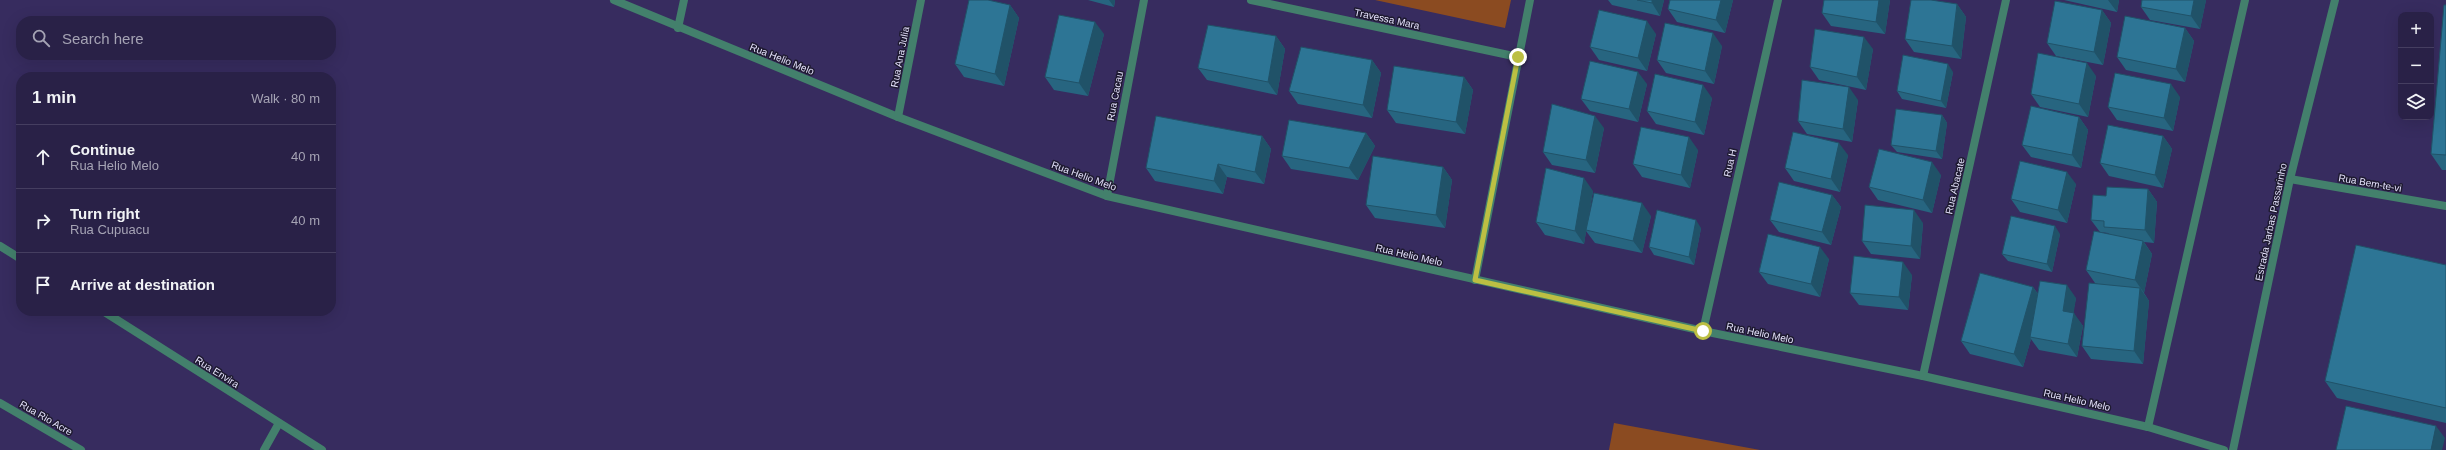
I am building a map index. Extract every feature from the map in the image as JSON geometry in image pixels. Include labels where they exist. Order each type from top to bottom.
[{"type":"street","name":"Rua Helio Melo","points":[[614,0],[678,28],[898,117],[1107,196],[1703,331],[1923,376],[2148,426],[2224,450]]},
{"type":"street","points":[[678,28],[684,0]]},
{"type":"street","name":"Rua Ana Julia","points":[[898,117],[921,0]]},
{"type":"street","name":"Rua Cacau","points":[[1107,196],[1144,0]]},
{"type":"street","name":"Travessa Mara","points":[[1251,0],[1518,57]]},
{"type":"street","points":[[1475,280],[1530,0]]},
{"type":"street","name":"Rua H","points":[[1703,331],[1778,0]]},
{"type":"street","name":"Rua Abacate","points":[[1923,376],[2006,0]]},
{"type":"street","points":[[2148,426],[2245,0]]},
{"type":"street","name":"Estrada Jarbas Passarinho","points":[[2233,450],[2290,179],[2335,0]]},
{"type":"street","name":"Rua Bem-te-vi","points":[[2290,179],[2446,206]]},
{"type":"street","points":[[0,246],[16,256]]},
{"type":"street","name":"Rua Envira","points":[[111,316],[322,450]]},
{"type":"street","name":"Rua Rio Acre","points":[[0,403],[82,450]]},
{"type":"street","points":[[264,450],[279,423]]},
{"type":"shaded area","points":[[1375,0],[1511,0],[1505,28]]},
{"type":"shaded area","points":[[1614,423],[1760,450],[1609,450]]},
{"type":"building","points":[[969,0],[988,0],[1010,5],[995,74],[955,64]]},
{"type":"building","points":[[1637,0],[1652,0],[1652,3]]},
{"type":"building","points":[[1670,0],[1721,0],[1716,20],[1668,9]]},
{"type":"building","points":[[1824,0],[1879,0],[1876,22],[1822,13]]},
{"type":"building","points":[[1911,0],[1931,0],[1957,4],[1952,46],[1905,39]]},
{"type":"building","points":[[2142,0],[2194,0],[2191,16],[2141,7]]},
{"type":"building","points":[[2055,1],[2102,10],[2094,52],[2047,43]]},
{"type":"building","points":[[2444,5],[2446,5],[2446,155],[2431,154]]},
{"type":"building","points":[[1599,10],[1647,21],[1638,58],[1590,47]]},
{"type":"building","points":[[1059,15],[1095,22],[1079,83],[1045,77]]},
{"type":"building","points":[[2125,16],[2185,28],[2176,69],[2117,57]]},
{"type":"building","points":[[1665,23],[1713,33],[1705,71],[1657,60]]},
{"type":"building","points":[[1208,25],[1276,36],[1268,82],[1198,68]]},
{"type":"building","points":[[1815,29],[1864,37],[1857,77],[1810,67]]},
{"type":"building","points":[[1301,47],[1372,60],[1363,105],[1289,91]]},
{"type":"building","points":[[2038,53],[2087,63],[2079,104],[2031,94]]},
{"type":"building","points":[[1903,55],[1948,64],[1941,101],[1897,91]]},
{"type":"building","points":[[1590,61],[1638,72],[1629,109],[1581,99]]},
{"type":"building","points":[[1394,66],[1464,77],[1456,122],[1387,110]]},
{"type":"building","points":[[2115,73],[2171,84],[2164,118],[2108,107]]},
{"type":"building","points":[[1655,74],[1703,85],[1695,122],[1647,111]]},
{"type":"building","points":[[1802,80],[1849,87],[1843,129],[1798,121]]},
{"type":"building","points":[[1552,104],[1595,116],[1586,160],[1543,152]]},
{"type":"building","points":[[2031,106],[2079,117],[2072,155],[2022,145]]},
{"type":"building","points":[[1896,109],[1942,115],[1936,151],[1891,145]]},
{"type":"building","points":[[1156,116],[1262,136],[1255,172],[1218,164],[1214,181],[1146,168]]},
{"type":"building","points":[[1289,120],[1366,133],[1349,168],[1282,156]]},
{"type":"building","points":[[2108,125],[2163,136],[2155,175],[2100,163]]},
{"type":"building","points":[[1641,127],[1689,137],[1681,175],[1633,164]]},
{"type":"building","points":[[1793,132],[1839,143],[1831,179],[1785,168]]},
{"type":"building","points":[[1879,149],[1932,162],[1923,200],[1869,187]]},
{"type":"building","points":[[1373,156],[1443,167],[1436,215],[1366,205]]},
{"type":"building","points":[[2020,161],[2067,172],[2058,210],[2011,199]]},
{"type":"building","points":[[1546,168],[1584,178],[1575,231],[1536,222]]},
{"type":"building","points":[[1779,182],[1832,195],[1822,232],[1770,220]]},
{"type":"building","points":[[2107,187],[2148,189],[2145,230],[2104,227],[2104,221],[2091,220],[2093,195],[2106,196]]},
{"type":"building","points":[[1594,193],[1642,203],[1633,241],[1586,230]]},
{"type":"building","points":[[1865,205],[1914,210],[1911,246],[1862,241]]},
{"type":"building","points":[[1657,210],[1696,220],[1689,257],[1649,247]]},
{"type":"building","points":[[2011,216],[2055,226],[2047,264],[2002,254]]},
{"type":"building","points":[[2094,231],[2143,241],[2135,280],[2086,270]]},
{"type":"building","points":[[1768,234],[1820,247],[1811,284],[1759,272]]},
{"type":"building","points":[[2356,245],[2446,265],[2446,408],[2325,381]]},
{"type":"building","points":[[1854,256],[1903,262],[1899,297],[1850,293]]},
{"type":"building","points":[[1980,273],[2033,287],[2014,354],[1961,341]]},
{"type":"building","points":[[2040,281],[2067,285],[2063,311],[2074,313],[2068,344],[2030,337]]},
{"type":"building","points":[[2089,283],[2140,288],[2134,351],[2082,346]]},
{"type":"building","points":[[2346,406],[2436,426],[2431,450],[2336,450]]},
{"type":"route","points":[[1518,57],[1475,280],[1703,331]]}]
